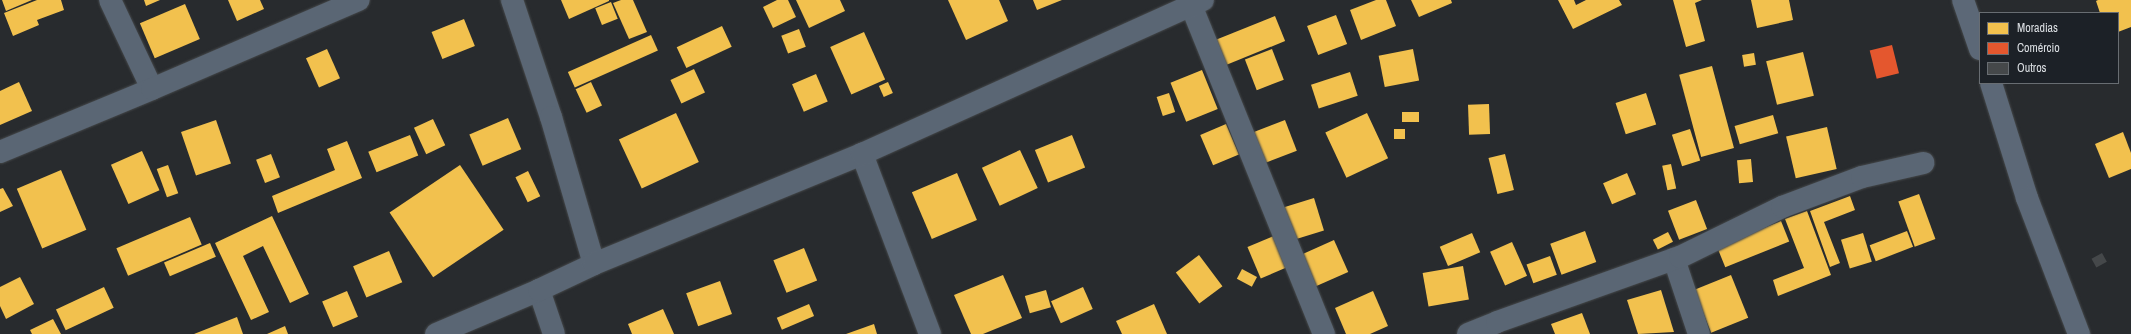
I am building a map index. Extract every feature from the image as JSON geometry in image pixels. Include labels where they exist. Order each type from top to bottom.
[{"type":"main road","points":[[1964,0],[1979,46]]},
{"type":"main road","points":[[1991,84],[2027,198],[2079,334]]},
{"type":"street","points":[[110,0],[152,89]]},
{"type":"street","points":[[0,152],[152,89],[359,0]]},
{"type":"street","points":[[512,0],[551,117],[594,264]]},
{"type":"street","points":[[436,334],[540,290],[594,264],[862,154],[1197,3],[1324,334]]},
{"type":"street","points":[[862,154],[930,334]]},
{"type":"street","points":[[1468,334],[1497,322],[1674,259],[1782,207],[1862,177],[1922,162]]},
{"type":"street","points":[[1674,259],[1699,334]]},
{"type":"street","points":[[540,290],[554,334]]},
{"type":"building: Moradias","points":[[2,0],[32,0],[6,11]]},
{"type":"building: Moradias","points":[[37,0],[61,0],[64,10],[37,20],[39,25],[13,36],[4,13]]},
{"type":"building: Moradias","points":[[144,0],[160,0],[146,6]]},
{"type":"building: Moradias","points":[[228,0],[260,0],[264,9],[237,21]]},
{"type":"building: Moradias","points":[[561,0],[609,0],[609,1],[569,19]]},
{"type":"building: Moradias","points":[[621,0],[633,0],[647,32],[629,39],[613,3]]},
{"type":"building: Moradias","points":[[777,0],[788,0],[796,17],[773,28],[763,7]]},
{"type":"building: Moradias","points":[[796,0],[840,0],[845,11],[809,28]]},
{"type":"building: Moradias","points":[[948,0],[999,0],[1008,21],[966,40]]},
{"type":"building: Moradias","points":[[1033,0],[1062,0],[1037,10]]},
{"type":"building: Moradias","points":[[1376,0],[1386,0],[1396,26],[1361,40],[1350,10]]},
{"type":"building: Moradias","points":[[1411,0],[1451,0],[1452,3],[1419,17]]},
{"type":"building: Moradias","points":[[1558,0],[1574,0],[1576,5],[1586,0],[1619,0],[1622,5],[1573,29]]},
{"type":"building: Moradias","points":[[1673,0],[1702,0],[1695,3],[1705,41],[1686,47]]},
{"type":"building: Moradias","points":[[1751,0],[1789,0],[1793,20],[1757,28]]},
{"type":"building: Moradias","points":[[2131,0],[2131,27],[2119,32],[2119,12],[2100,12],[2096,1]]},
{"type":"building: Moradias","points":[[611,2],[618,19],[602,25],[595,8]]},
{"type":"building: Moradias","points":[[185,4],[200,39],[155,58],[140,23]]},
{"type":"building: Moradias","points":[[1336,15],[1347,44],[1318,55],[1307,26]]},
{"type":"building: Moradias","points":[[1275,16],[1285,41],[1223,66],[1213,41]]},
{"type":"building: Moradias","points":[[464,19],[475,46],[442,59],[432,32]]},
{"type":"building: Moradias","points":[[722,26],[732,47],[686,68],[677,47]]},
{"type":"building: Moradias","points":[[799,29],[806,47],[788,54],[781,36]]},
{"type":"building: Moradias","points":[[864,32],[885,80],[851,95],[830,47]]},
{"type":"building: Moradias","points":[[651,35],[658,51],[575,88],[568,72]]},
{"type":"building: Moradias","points":[[327,49],[340,78],[319,88],[306,58]]},
{"type":"building: Moradias","points":[[1272,49],[1284,80],[1257,90],[1245,59]]},
{"type":"building: Moradias","points":[[1413,49],[1419,80],[1385,87],[1379,56]]},
{"type":"building: Moradias","points":[[1803,52],[1814,96],[1777,105],[1766,61]]},
{"type":"building: Moradias","points":[[1754,53],[1756,65],[1744,67],[1742,55]]},
{"type":"building: Moradias","points":[[1712,66],[1734,148],[1701,157],[1679,75]]},
{"type":"building: Moradias","points":[[694,69],[705,93],[681,104],[670,80]]},
{"type":"building: Moradias","points":[[1202,70],[1218,109],[1186,122],[1170,83]]},
{"type":"building: Moradias","points":[[1350,72],[1358,96],[1319,108],[1311,85]]},
{"type":"building: Moradias","points":[[816,74],[828,102],[804,112],[792,84]]},
{"type":"building: Moradias","points":[[19,82],[32,111],[0,125],[0,91]]},
{"type":"building: Moradias","points":[[591,82],[602,106],[587,113],[576,89]]},
{"type":"building: Moradias","points":[[888,82],[893,93],[884,97],[879,86]]},
{"type":"building: Moradias","points":[[1169,93],[1175,112],[1163,116],[1157,97]]},
{"type":"building: Moradias","points":[[1646,93],[1656,124],[1626,134],[1616,103]]},
{"type":"building: Moradias","points":[[1489,104],[1490,134],[1469,135],[1468,105]]},
{"type":"building: Moradias","points":[[1402,112],[1419,112],[1419,122],[1402,122]]},
{"type":"building: Moradias","points":[[676,113],[699,162],[642,189],[619,140]]},
{"type":"building: Moradias","points":[[1367,113],[1388,158],[1346,178],[1325,132]]},
{"type":"building: Moradias","points":[[1773,115],[1778,133],[1740,144],[1735,126]]},
{"type":"building: Moradias","points":[[508,118],[521,149],[483,166],[469,134]]},
{"type":"building: Moradias","points":[[433,119],[445,145],[426,154],[414,128]]},
{"type":"building: Moradias","points":[[216,120],[231,163],[196,176],[181,132]]},
{"type":"building: Moradias","points":[[1285,120],[1297,151],[1265,163],[1253,132]]},
{"type":"building: Moradias","points":[[1226,124],[1239,154],[1213,165],[1200,135]]},
{"type":"building: Moradias","points":[[1827,127],[1837,169],[1796,178],[1786,136]]},
{"type":"building: Moradias","points":[[1394,129],[1405,129],[1405,139],[1394,139]]},
{"type":"building: Moradias","points":[[1690,129],[1700,160],[1682,166],[1672,135]]},
{"type":"building: Moradias","points":[[2123,132],[2131,153],[2131,169],[2109,178],[2095,144]]},
{"type":"building: Moradias","points":[[410,135],[418,155],[377,172],[368,152]]},
{"type":"building: Moradias","points":[[1072,135],[1085,167],[1048,182],[1035,150]]},
{"type":"building: Moradias","points":[[347,141],[362,178],[278,213],[272,196],[335,170],[327,149]]},
{"type":"building: Moradias","points":[[1020,150],[1038,188],[1000,206],[982,168]]},
{"type":"building: Moradias","points":[[142,151],[159,190],[128,204],[111,165]]},
{"type":"building: Moradias","points":[[271,154],[280,177],[265,183],[256,160]]},
{"type":"building: Moradias","points":[[1505,154],[1514,190],[1497,194],[1489,158]]},
{"type":"building: Moradias","points":[[1751,159],[1753,182],[1739,183],[1737,160]]},
{"type":"building: Moradias","points":[[1671,164],[1676,188],[1667,190],[1662,166]]},
{"type":"building: Moradias","points":[[168,165],[178,193],[167,197],[157,169]]},
{"type":"building: Moradias","points":[[460,165],[504,230],[433,277],[390,213]]},
{"type":"building: Moradias","points":[[61,170],[86,230],[42,249],[17,189]]},
{"type":"building: Moradias","points":[[528,171],[540,196],[528,202],[515,177]]},
{"type":"building: Moradias","points":[[957,173],[977,220],[932,239],[912,192]]},
{"type":"building: Moradias","points":[[1627,173],[1636,194],[1612,204],[1603,183]]},
{"type":"building: Moradias","points":[[3,188],[13,206],[0,212],[0,189]]},
{"type":"building: Moradias","points":[[1919,194],[1935,239],[1915,247],[1898,202]]},
{"type":"building: Moradias","points":[[1850,196],[1855,210],[1824,222],[1840,263],[1830,267],[1810,211]]},
{"type":"building: Moradias","points":[[1314,198],[1324,231],[1292,240],[1282,208]]},
{"type":"building: Moradias","points":[[1696,200],[1707,229],[1679,240],[1668,211]]},
{"type":"building: Moradias","points":[[1807,211],[1831,275],[1778,296],[1773,280],[1804,268],[1785,219]]},
{"type":"building: Moradias","points":[[272,216],[309,294],[290,303],[263,246],[243,256],[269,312],[251,320],[215,243]]},
{"type":"building: Moradias","points":[[190,217],[202,245],[128,276],[116,248]]},
{"type":"building: Moradias","points":[[1781,221],[1789,241],[1725,267],[1717,247]]},
{"type":"building: Moradias","points":[[1585,231],[1596,262],[1562,275],[1550,244]]},
{"type":"building: Moradias","points":[[1907,231],[1913,247],[1876,261],[1870,245]]},
{"type":"building: Moradias","points":[[1668,232],[1673,242],[1658,250],[1653,240]]},
{"type":"building: Moradias","points":[[1472,233],[1480,252],[1448,266],[1440,247]]},
{"type":"building: Moradias","points":[[1863,233],[1872,262],[1850,268],[1841,240]]},
{"type":"building: Moradias","points":[[1276,235],[1289,266],[1261,278],[1247,247]]},
{"type":"building: Moradias","points":[[1334,240],[1348,272],[1315,287],[1301,255]]},
{"type":"building: Moradias","points":[[1512,242],[1527,276],[1505,286],[1490,252]]},
{"type":"building: Moradias","points":[[210,243],[216,257],[170,276],[164,263]]},
{"type":"building: Moradias","points":[[804,248],[817,280],[787,293],[773,260]]},
{"type":"building: Moradias","points":[[389,251],[402,282],[366,298],[353,266]]},
{"type":"building: Moradias","points":[[1199,255],[1222,286],[1199,304],[1176,272]]},
{"type":"building: Moradias","points":[[1550,256],[1557,275],[1533,283],[1527,265]]},
{"type":"building: Moradias","points":[[1463,266],[1469,299],[1429,307],[1423,273]]},
{"type":"building: Moradias","points":[[1242,269],[1257,277],[1252,287],[1237,279]]},
{"type":"building: Moradias","points":[[1003,275],[1022,318],[983,334],[971,334],[954,295]]},
{"type":"building: Moradias","points":[[1731,275],[1748,318],[1711,333],[1694,290]]},
{"type":"building: Moradias","points":[[20,277],[34,304],[6,319],[0,306],[0,287]]},
{"type":"building: Moradias","points":[[720,281],[732,314],[698,326],[686,293]]},
{"type":"building: Moradias","points":[[104,287],[114,308],[66,330],[56,309]]},
{"type":"building: Moradias","points":[[1083,287],[1093,309],[1061,323],[1051,301]]},
{"type":"building: Moradias","points":[[1046,290],[1051,307],[1030,313],[1025,296]]},
{"type":"building: Moradias","points":[[1661,290],[1674,332],[1638,334],[1627,300]]},
{"type":"building: Moradias","points":[[347,291],[358,317],[333,327],[322,302]]},
{"type":"building: Moradias","points":[[1373,291],[1388,326],[1370,334],[1346,334],[1335,308]]},
{"type":"building: Moradias","points":[[809,304],[814,316],[782,330],[777,318]]},
{"type":"building: Moradias","points":[[1154,304],[1167,334],[1122,334],[1116,321]]},
{"type":"building: Moradias","points":[[663,309],[674,334],[632,334],[628,324]]},
{"type":"building: Moradias","points":[[1582,313],[1590,334],[1555,334],[1551,324]]},
{"type":"building: Moradias","points":[[237,317],[243,334],[194,334]]},
{"type":"building: Moradias","points":[[53,319],[61,334],[32,334],[30,330]]},
{"type":"building: Moradias","points":[[874,324],[877,334],[846,334]]},
{"type":"building: Moradias","points":[[285,326],[288,334],[267,334]]},
{"type":"building: Comércio","points":[[1892,45],[1899,73],[1877,79],[1870,51]]},
{"type":"building: Outros","points":[[2102,253],[2107,262],[2096,268],[2092,259]]}]
